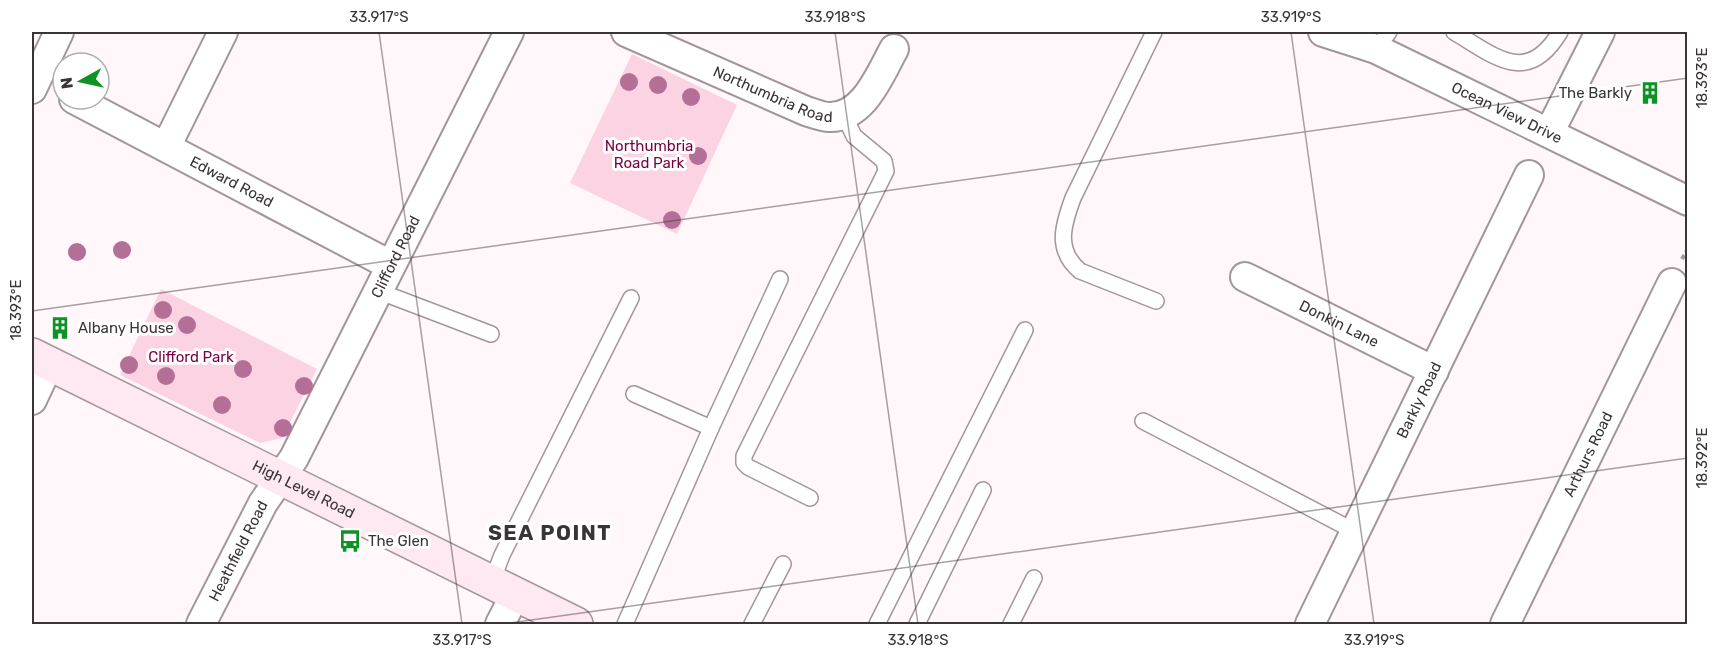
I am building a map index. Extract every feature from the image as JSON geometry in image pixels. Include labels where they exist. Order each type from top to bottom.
[{"type":"street","points":[[51,89],[34,84],[59,32]]},
{"type":"street","points":[[166,147],[223,32]]},
{"type":"street","name":"Clifford Road","points":[[278,479],[294,458],[509,32]]},
{"type":"street","name":"Northumbria Road","points":[[626,32],[806,111],[829,117],[844,115],[859,106],[894,49]]},
{"type":"street","name":"Ocean View Drive","points":[[1323,32],[1383,40],[1549,134],[1688,201]]},
{"type":"street","points":[[1549,134],[1600,32]]},
{"type":"street","name":"Edward Road","points":[[97,111],[390,265]]},
{"type":"street","name":"Barkly Road","points":[[1310,624],[1529,175]]},
{"type":"street","name":"Donkin Lane","points":[[1245,277],[1434,371]]},
{"type":"street","name":"Arthurs Road","points":[[1505,624],[1672,283]]},
{"type":"street","points":[[32,400],[40,360]]},
{"type":"street","name":"High Level Road","points":[[40,360],[576,624]]},
{"type":"street","name":"Heathfield Road","points":[[201,624],[278,479]]},
{"type":"street","points":[[500,624],[503,589]]},
{"type":"lane","points":[[1154,32],[1073,198],[1064,225],[1062,243],[1071,263],[1080,271],[1156,301]]},
{"type":"lane","points":[[1454,32],[1498,60],[1514,64],[1538,57],[1552,45],[1560,32]]},
{"type":"lane","points":[[810,498],[748,467],[744,462],[744,456],[886,171],[884,161],[854,136],[844,115]]},
{"type":"lane","points":[[625,624],[711,428],[780,279]]},
{"type":"lane","points":[[378,291],[491,334]]},
{"type":"lane","points":[[503,589],[502,555],[630,298]]},
{"type":"lane","points":[[877,624],[1025,330]]},
{"type":"lane","points":[[634,393],[711,428]]},
{"type":"lane","points":[[1143,421],[1356,532]]},
{"type":"lane","points":[[917,624],[983,490]]},
{"type":"lane","points":[[752,624],[783,564]]},
{"type":"lane","points":[[1011,624],[1034,578]]},
{"type":"green space","name":"Northumbria Road Park","points":[[632,54],[737,105],[677,234],[570,183]]},
{"type":"green space","name":"Clifford Park","points":[[161,289],[317,369],[282,438],[260,443],[120,375]]},
{"type":"place","name":"The Barkly","points":[[1650,93]]},
{"type":"place","name":"Albany House","points":[[60,328]]},
{"type":"place","name":"The Glen","points":[[350,541]]},
{"type":"district","name":"SEA POINT","points":[[550,533]]}]
